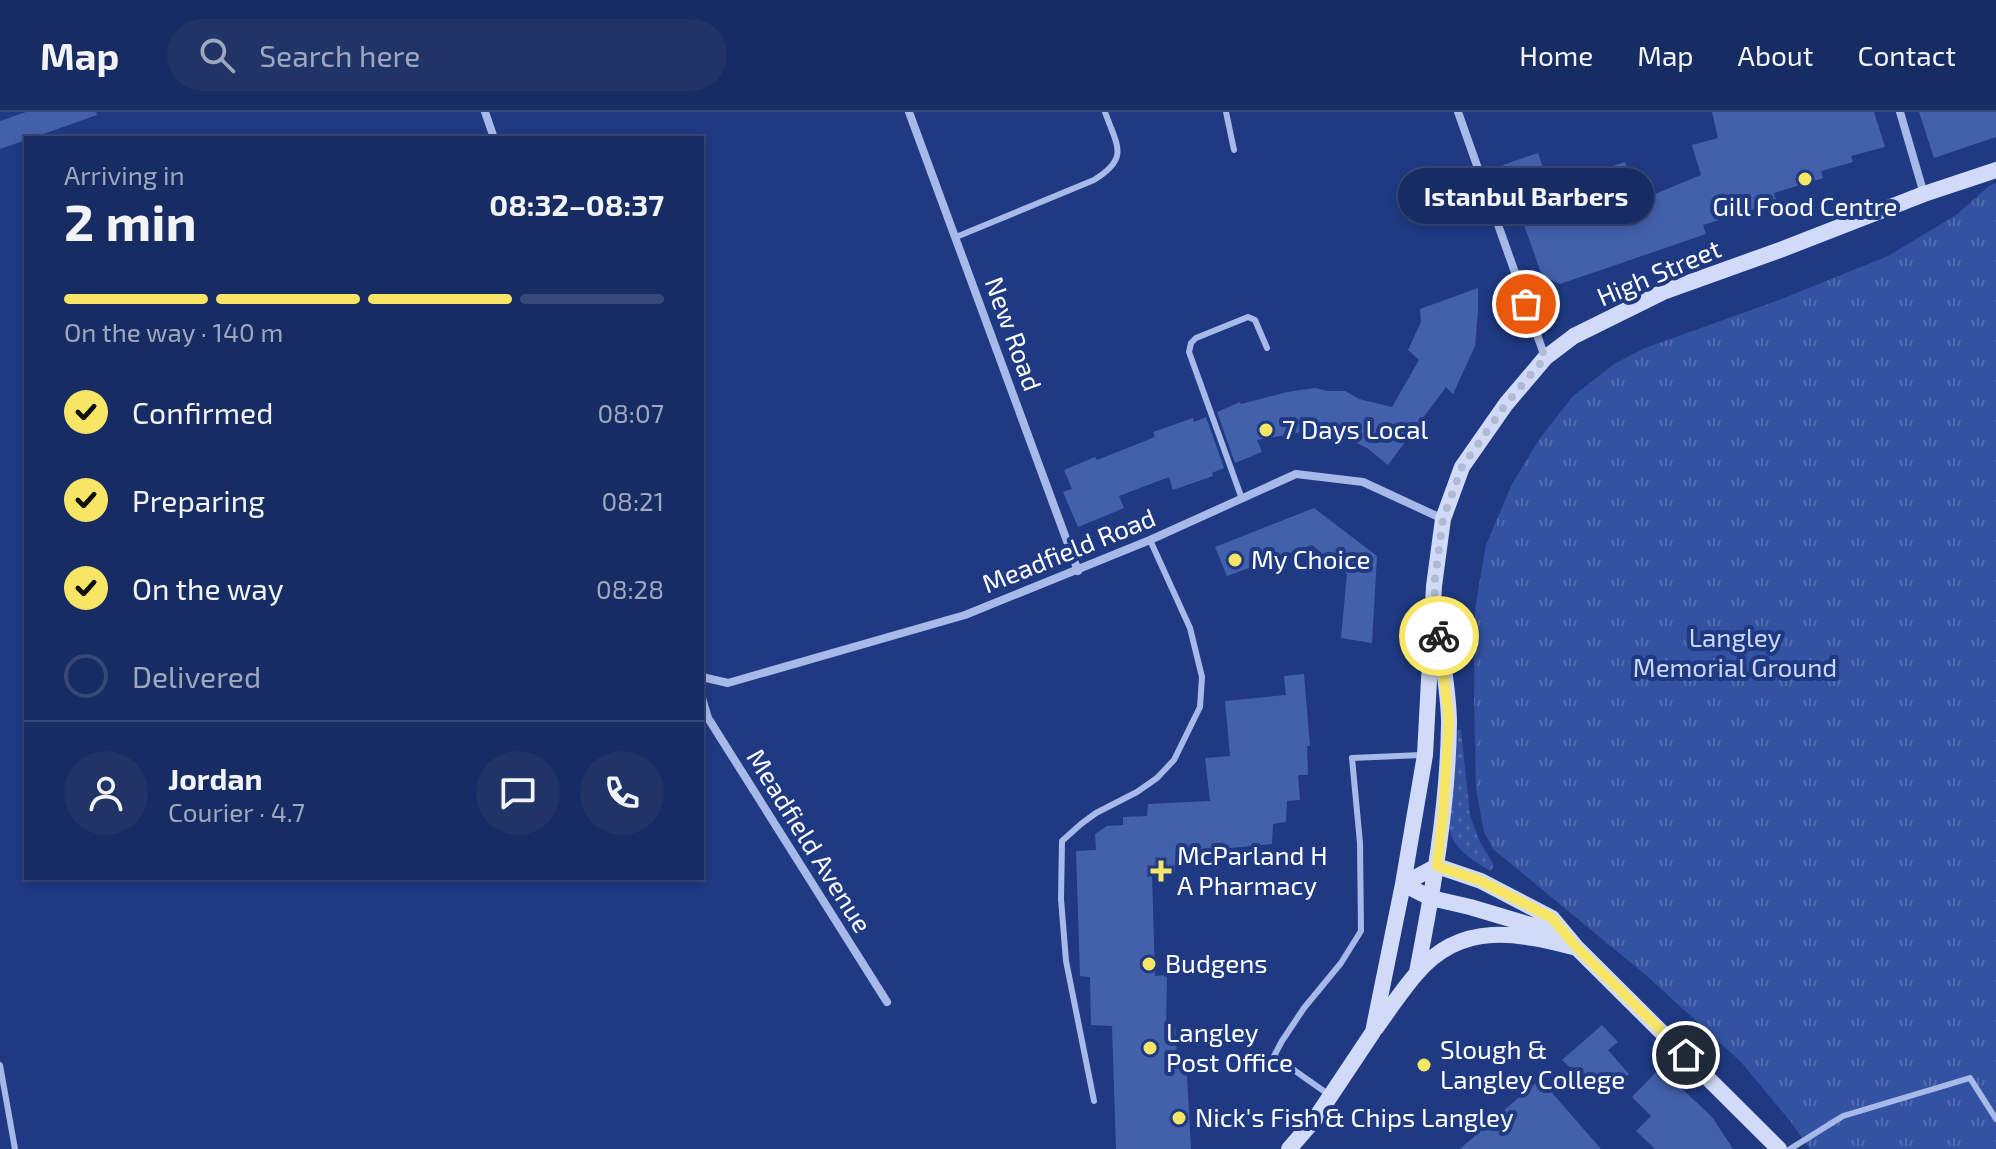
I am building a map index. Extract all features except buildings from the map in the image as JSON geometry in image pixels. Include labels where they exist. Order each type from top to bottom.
[{"type":"main road","name":"High Street","points":[[1373,1032],[1425,755],[1434,586],[1443,519],[1462,467],[1506,404],[1545,358],[1574,336],[1663,292],[1996,170]]},
{"type":"main road","name":"High Street","points":[[1417,972],[1437,866],[1449,720],[1434,586]]},
{"type":"main road","points":[[1403,884],[1437,866],[1481,881],[1552,918],[1577,948],[1779,1149]]},
{"type":"main road","points":[[1403,884],[1431,898],[1544,929],[1577,948]]},
{"type":"main road","points":[[1289,1149],[1315,1119],[1417,972],[1432,958],[1461,940],[1505,934],[1577,948]]},
{"type":"street","points":[[485,112],[493,136]]},
{"type":"street","name":"New Road","points":[[909,112],[1078,571]]},
{"type":"street","points":[[1458,112],[1545,358]]},
{"type":"street","points":[[1900,112],[1924,194]]},
{"type":"street","name":"Meadfield Road","points":[[704,677],[728,683],[965,615],[1078,571],[1296,474],[1363,482],[1443,519]]},
{"type":"street","name":"Meadfield Avenue","points":[[704,705],[708,718],[887,1002]]},
{"type":"lane","points":[[956,237],[1094,180],[1111,168],[1117,160],[1118,150],[1105,112]]},
{"type":"lane","points":[[1226,112],[1234,150]]},
{"type":"lane","points":[[1242,499],[1189,352],[1196,338],[1248,317],[1255,320],[1267,348]]},
{"type":"lane","points":[[1094,1101],[1066,961],[1061,899],[1062,841],[1096,813],[1157,778],[1174,760],[1200,707],[1202,677],[1190,628],[1150,540]]},
{"type":"lane","points":[[1331,1096],[1274,1056],[1304,1008],[1341,963],[1361,931],[1360,843],[1352,758],[1425,755]]},
{"type":"lane","points":[[0,1065],[15,1149]]},
{"type":"lane","points":[[1790,1149],[1843,1116],[1970,1078],[1996,1119]]},
{"type":"green space","name":"Langley Memorial Ground","points":[[1996,183],[1996,1149],[1810,1149],[1741,1062],[1648,977],[1493,849],[1484,832],[1476,789],[1475,609],[1486,545],[1512,484],[1540,438],[1573,396],[1614,364],[1645,348],[1779,300],[1888,256],[1956,215]]},
{"type":"green space","points":[[1457,730],[1461,730],[1470,815],[1479,840],[1494,865],[1491,871],[1461,850],[1450,832],[1448,796]]},
{"type":"way so far","points":[[1439,636],[1434,586],[1443,519],[1462,467],[1506,404],[1545,358],[1526,304]]},
{"type":"place","name":"Gill Food Centre","points":[[1805,179]]},
{"type":"place","name":"Istanbul Barbers","points":[[1526,304]]},
{"type":"place","name":"7 Days Local","points":[[1266,430]]},
{"type":"place","name":"My Choice","points":[[1235,560]]},
{"type":"place","name":"McParland H A Pharmacy","points":[[1161,871]]},
{"type":"place","name":"Budgens","points":[[1149,964]]},
{"type":"place","name":"Langley Post Office","points":[[1150,1048]]},
{"type":"place","name":"Slough & Langley College","points":[[1424,1065]]},
{"type":"place","name":"Nick's Fish & Chips Langley","points":[[1179,1118]]},
{"type":"route","points":[[1439,636],[1449,720],[1437,866],[1481,881],[1552,918],[1577,948],[1686,1055]]}]
